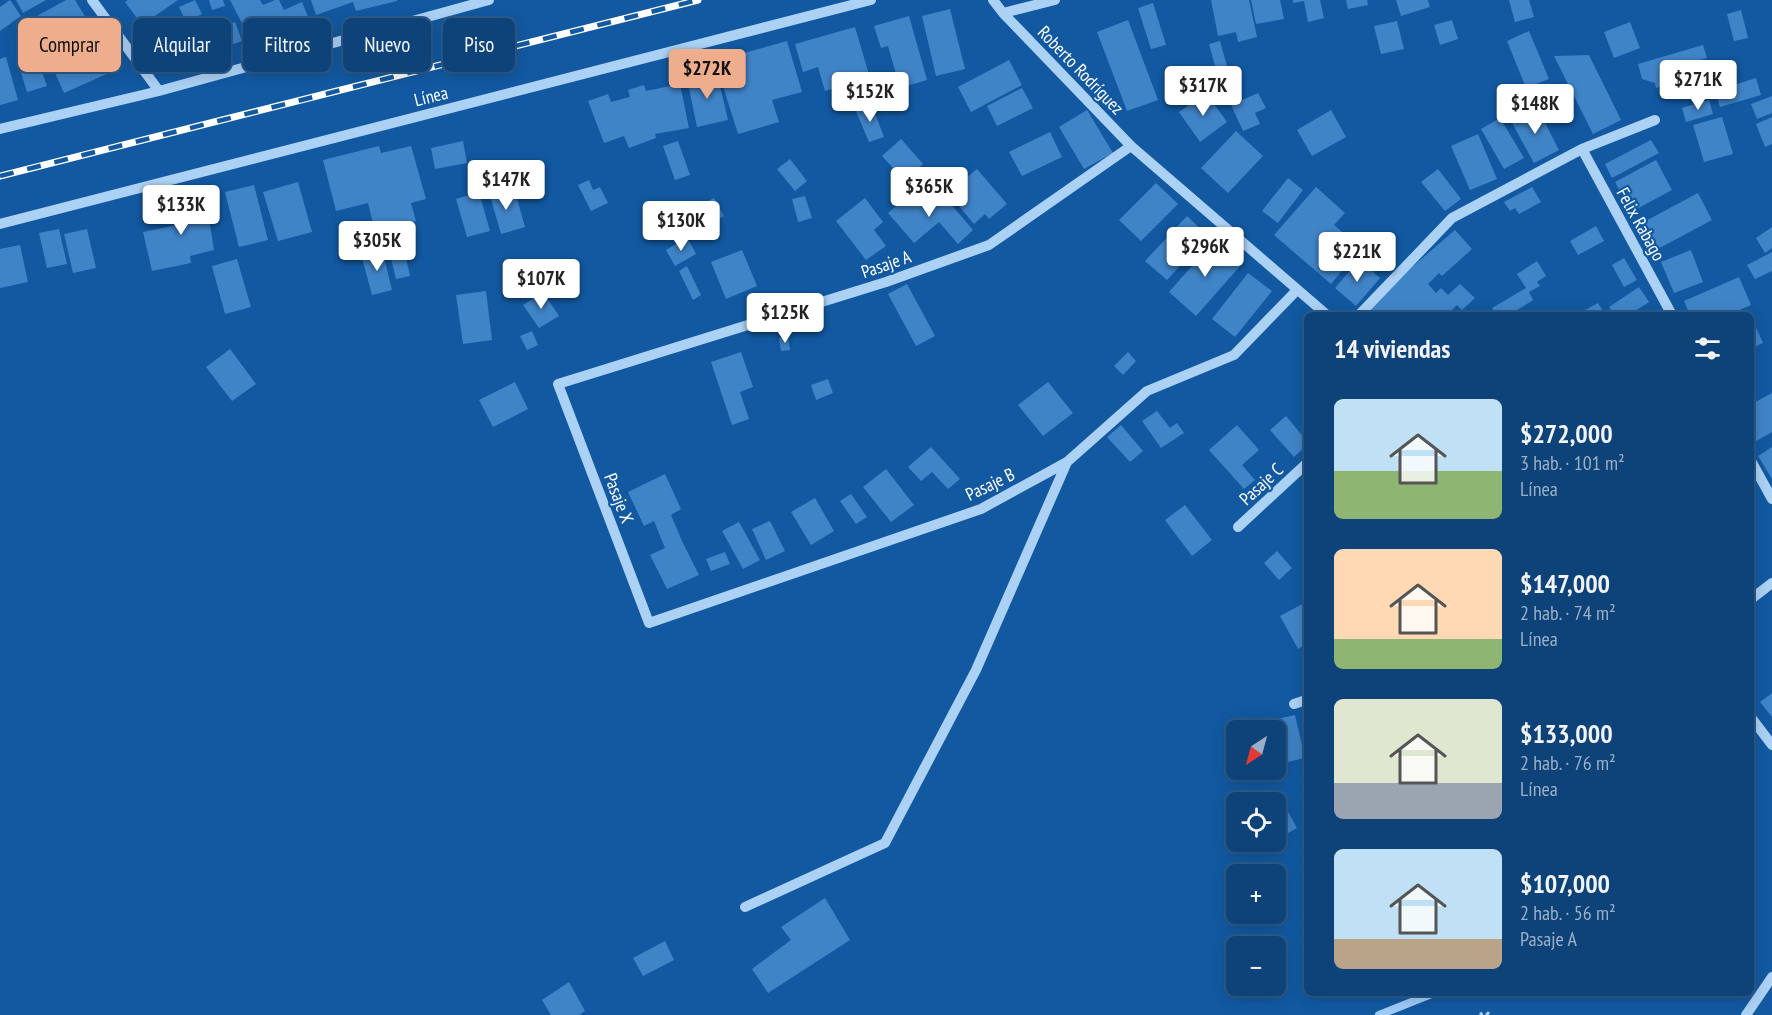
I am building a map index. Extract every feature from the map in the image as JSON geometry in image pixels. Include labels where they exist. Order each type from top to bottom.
[{"type":"street","points":[[92,0],[159,91]]},
{"type":"street","points":[[0,129],[159,91],[489,0]]},
{"type":"street","name":"Línea","points":[[0,224],[871,0]]},
{"type":"street","name":"Roberto Rodríguez","points":[[993,0],[1131,146],[1323,312]]},
{"type":"street","points":[[1003,13],[1055,0]]},
{"type":"street","points":[[1362,312],[1452,218],[1582,149],[1655,120]]},
{"type":"street","name":"Pasaje A","points":[[558,384],[886,282],[989,245],[1131,146]]},
{"type":"street","name":"Felix Rabago","points":[[1582,149],[1670,312]]},
{"type":"street","name":"Pasaje B","points":[[649,623],[981,509],[1067,462],[1147,391],[1234,355],[1297,290]]},
{"type":"street","name":"Pasaje X","points":[[558,384],[649,623]]},
{"type":"street","points":[[745,907],[885,843],[976,670],[1067,462]]},
{"type":"street","name":"Pasaje C","points":[[1238,527],[1304,466]]},
{"type":"street","points":[[1754,466],[1772,499]]},
{"type":"street","points":[[1754,597],[1772,583]]},
{"type":"street","points":[[1294,705],[1304,701]]},
{"type":"street","points":[[1754,721],[1772,745]]},
{"type":"street","points":[[1746,1015],[1772,977]]},
{"type":"path","points":[[1480,1015],[1486,1012],[1489,1015]]},
{"type":"building","points":[[10,0],[21,16],[0,31],[0,7]]},
{"type":"building","points":[[16,0],[46,0],[23,13]]},
{"type":"building","points":[[66,0],[75,0],[86,18],[36,18]]},
{"type":"building","points":[[128,0],[178,0],[152,18],[137,18],[125,2]]},
{"type":"building","points":[[195,0],[202,14],[194,18],[184,18],[179,7]]},
{"type":"building","points":[[209,0],[223,0],[225,6],[212,10]]},
{"type":"building","points":[[230,0],[260,0],[263,5],[279,0],[284,10],[302,2],[309,18],[243,18],[243,26]]},
{"type":"building","points":[[311,0],[397,1],[356,11],[353,2],[316,15]]},
{"type":"building","points":[[1211,0],[1249,0],[1257,37],[1238,42],[1236,32],[1218,36]]},
{"type":"building","points":[[1251,0],[1280,0],[1284,19],[1256,24]]},
{"type":"building","points":[[1293,0],[1320,0],[1324,18],[1308,22],[1304,1],[1293,3]]},
{"type":"building","points":[[1346,0],[1367,0],[1368,5],[1348,9]]},
{"type":"building","points":[[1396,0],[1428,0],[1430,7],[1401,16]]},
{"type":"building","points":[[1509,0],[1529,0],[1534,17],[1515,22]]},
{"type":"building","points":[[1153,3],[1166,45],[1151,49],[1138,8]]},
{"type":"building","points":[[950,9],[965,69],[936,76],[922,16]]},
{"type":"building","points":[[1741,10],[1748,38],[1734,41],[1727,14]]},
{"type":"building","points":[[909,16],[927,80],[900,88],[888,46],[881,48],[874,26]]},
{"type":"building","points":[[1128,20],[1158,100],[1127,111],[1097,32]]},
{"type":"building","points":[[1452,20],[1458,39],[1440,45],[1434,25]]},
{"type":"building","points":[[1397,21],[1404,49],[1381,54],[1374,26]]},
{"type":"building","points":[[235,22],[242,41],[231,45],[231,23]]},
{"type":"building","points":[[1630,22],[1640,48],[1614,58],[1604,32]]},
{"type":"building","points":[[855,27],[870,78],[825,91],[818,67],[803,72],[795,44]]},
{"type":"building","points":[[1529,31],[1549,79],[1526,88],[1507,41]]},
{"type":"building","points":[[787,41],[802,92],[772,100],[779,122],[738,134],[715,61]]},
{"type":"building","points":[[1220,41],[1228,70],[1217,73],[1209,44]]},
{"type":"building","points":[[1703,45],[1707,58],[1672,68],[1676,82],[1656,88],[1655,83],[1642,79],[1638,64]]},
{"type":"building","points":[[1589,55],[1621,120],[1593,134],[1554,56]]},
{"type":"building","points":[[6,57],[18,100],[0,105],[0,59]]},
{"type":"building","points":[[1009,60],[1022,85],[971,112],[958,87]]},
{"type":"building","points":[[21,72],[42,72],[47,86],[27,92]]},
{"type":"building","points":[[57,72],[111,72],[64,93],[55,73]]},
{"type":"building","points":[[717,73],[728,120],[697,127],[687,79]]},
{"type":"building","points":[[1756,78],[1761,95],[1720,107],[1715,91]]},
{"type":"building","points":[[680,84],[689,128],[655,134],[656,138],[629,148],[624,136],[604,143],[588,101],[608,94],[611,102],[630,97],[628,90],[644,85],[646,91]]},
{"type":"building","points":[[1022,88],[1033,108],[997,126],[987,106]]},
{"type":"building","points":[[1206,93],[1227,122],[1200,142],[1179,112]]},
{"type":"building","points":[[1258,93],[1266,108],[1255,113],[1260,124],[1243,131],[1231,105]]},
{"type":"building","points":[[1772,96],[1772,113],[1757,119],[1751,104]]},
{"type":"building","points":[[1709,100],[1713,114],[1686,122],[1682,108]]},
{"type":"building","points":[[871,103],[884,137],[869,142],[855,109]]},
{"type":"building","points":[[1537,107],[1559,150],[1534,163],[1511,121]]},
{"type":"building","points":[[1087,110],[1113,153],[1084,169],[1059,127]]},
{"type":"building","points":[[1331,110],[1346,137],[1312,156],[1297,130]]},
{"type":"building","points":[[1722,117],[1733,154],[1704,162],[1693,125]]},
{"type":"building","points":[[1772,117],[1772,144],[1765,147],[1756,124]]},
{"type":"building","points":[[1500,118],[1524,158],[1504,169],[1481,129]]},
{"type":"building","points":[[1236,131],[1263,156],[1228,193],[1201,168]]},
{"type":"building","points":[[1050,132],[1062,157],[1022,176],[1009,152]]},
{"type":"building","points":[[1478,134],[1497,179],[1470,190],[1451,146]]},
{"type":"building","points":[[901,139],[923,164],[904,180],[882,156]]},
{"type":"building","points":[[1651,140],[1659,153],[1612,178],[1605,164]]},
{"type":"building","points":[[463,141],[467,163],[435,169],[431,148]]},
{"type":"building","points":[[678,141],[690,175],[675,180],[663,146]]},
{"type":"building","points":[[379,146],[381,153],[411,146],[426,199],[411,203],[416,221],[375,231],[368,203],[336,211],[323,160]]},
{"type":"building","points":[[790,159],[807,181],[795,191],[777,169]]},
{"type":"building","points":[[1656,160],[1672,190],[1631,212],[1615,182]]},
{"type":"building","points":[[977,169],[1007,204],[989,219],[985,214],[974,224],[948,193]]},
{"type":"building","points":[[1438,169],[1461,199],[1445,211],[1421,182]]},
{"type":"building","points":[[1288,178],[1303,190],[1278,223],[1262,211]]},
{"type":"building","points":[[589,180],[593,190],[600,187],[608,203],[591,211],[578,185]]},
{"type":"building","points":[[298,182],[312,232],[278,241],[263,192]]},
{"type":"building","points":[[1156,183],[1178,204],[1141,241],[1119,220]]},
{"type":"building","points":[[254,185],[268,240],[239,247],[225,192]]},
{"type":"building","points":[[499,186],[503,198],[516,195],[525,227],[501,234],[488,189]]},
{"type":"building","points":[[1316,187],[1345,213],[1334,225],[1361,248],[1331,284],[1274,235]]},
{"type":"building","points":[[1532,187],[1541,202],[1519,214],[1515,208],[1510,211],[1504,202]]},
{"type":"building","points":[[479,192],[490,231],[467,237],[456,199]]},
{"type":"building","points":[[913,192],[927,209],[943,195],[973,230],[958,244],[939,222],[914,243],[888,213]]},
{"type":"building","points":[[205,193],[214,250],[190,256],[191,263],[152,271],[143,232],[182,224],[177,201]]},
{"type":"building","points":[[1698,193],[1712,220],[1654,251],[1640,224]]},
{"type":"building","points":[[805,196],[812,218],[798,222],[792,199]]},
{"type":"building","points":[[714,198],[724,216],[712,223],[702,204]]},
{"type":"building","points":[[865,198],[883,222],[874,230],[886,246],[866,260],[836,221]]},
{"type":"building","points":[[1187,216],[1208,236],[1167,280],[1145,261]]},
{"type":"building","points":[[1596,226],[1604,241],[1578,255],[1570,241]]},
{"type":"building","points":[[1772,227],[1772,248],[1765,253],[1756,238]]},
{"type":"building","points":[[59,229],[67,264],[47,268],[39,233]]},
{"type":"building","points":[[87,229],[96,268],[73,273],[64,234]]},
{"type":"building","points":[[1455,230],[1472,249],[1442,276],[1439,273],[1428,284],[1436,293],[1441,288],[1448,295],[1460,284],[1475,298],[1462,310],[1457,305],[1450,312],[1367,312],[1411,268]]},
{"type":"building","points":[[687,237],[696,254],[675,266],[666,250]]},
{"type":"building","points":[[402,239],[410,276],[396,279],[387,242]]},
{"type":"building","points":[[1214,241],[1241,265],[1196,316],[1169,292]]},
{"type":"building","points":[[20,245],[28,282],[0,288],[0,249]]},
{"type":"building","points":[[382,249],[392,290],[372,295],[361,254]]},
{"type":"building","points":[[742,250],[757,286],[726,299],[711,262]]},
{"type":"building","points":[[1691,250],[1703,282],[1674,293],[1661,262]]},
{"type":"building","points":[[1772,252],[1772,271],[1755,279],[1747,265]]},
{"type":"building","points":[[1624,258],[1637,280],[1624,287],[1612,265]]},
{"type":"building","points":[[237,259],[251,307],[225,314],[212,266]]},
{"type":"building","points":[[1359,260],[1380,278],[1356,306],[1335,288]]},
{"type":"building","points":[[1537,261],[1546,276],[1537,282],[1540,286],[1529,292],[1533,300],[1514,312],[1495,312],[1492,308],[1526,288],[1517,274]]},
{"type":"building","points":[[687,266],[701,295],[693,300],[679,271]]},
{"type":"building","points":[[1248,273],[1272,291],[1235,337],[1212,319]]},
{"type":"building","points":[[1739,277],[1751,305],[1735,312],[1689,312],[1684,301]]},
{"type":"building","points":[[907,284],[935,336],[916,346],[888,294]]},
{"type":"building","points":[[1639,287],[1649,302],[1634,312],[1612,312],[1609,307]]},
{"type":"building","points":[[486,291],[492,340],[463,344],[456,295]]},
{"type":"building","points":[[543,292],[559,316],[539,328],[523,305]]},
{"type":"building","points":[[1598,303],[1604,312],[1582,312]]},
{"type":"building","points":[[1754,323],[1763,343],[1754,347]]},
{"type":"building","points":[[532,331],[538,345],[527,350],[520,336]]},
{"type":"building","points":[[788,337],[790,350],[781,351],[779,338]]},
{"type":"building","points":[[230,349],[256,384],[232,401],[206,367]]},
{"type":"building","points":[[741,352],[753,387],[740,392],[749,419],[732,425],[711,362]]},
{"type":"building","points":[[1128,352],[1136,361],[1123,375],[1114,366]]},
{"type":"building","points":[[828,379],[833,393],[816,400],[811,385]]},
{"type":"building","points":[[515,382],[528,409],[493,427],[479,400]]},
{"type":"building","points":[[1048,382],[1073,413],[1043,436],[1018,405]]},
{"type":"building","points":[[1772,393],[1772,432],[1754,442],[1754,403]]},
{"type":"building","points":[[1157,411],[1170,428],[1177,423],[1184,433],[1161,448],[1142,421]]},
{"type":"building","points":[[1286,416],[1304,438],[1304,448],[1294,457],[1270,430]]},
{"type":"building","points":[[1121,425],[1143,451],[1130,462],[1107,437]]},
{"type":"building","points":[[1237,425],[1259,450],[1242,465],[1255,480],[1244,489],[1209,450]]},
{"type":"building","points":[[931,447],[960,479],[948,489],[932,472],[921,481],[908,467]]},
{"type":"building","points":[[1772,447],[1772,479],[1758,456]]},
{"type":"building","points":[[886,469],[914,505],[891,522],[863,487]]},
{"type":"building","points":[[665,474],[681,509],[671,515],[699,575],[667,589],[650,555],[665,548],[654,521],[644,526],[628,492]]},
{"type":"building","points":[[851,494],[867,517],[856,524],[840,501]]},
{"type":"building","points":[[815,498],[834,531],[811,545],[791,512]]},
{"type":"building","points":[[1185,505],[1212,540],[1192,556],[1165,520]]},
{"type":"building","points":[[770,521],[785,551],[766,560],[752,529]]},
{"type":"building","points":[[739,522],[760,560],[743,569],[722,531]]},
{"type":"building","points":[[1277,551],[1292,568],[1279,580],[1264,563]]},
{"type":"building","points":[[725,552],[730,564],[711,571],[706,559]]},
{"type":"building","points":[[1304,603],[1304,645],[1298,649],[1280,616]]},
{"type":"building","points":[[1772,693],[1772,717],[1760,702]]},
{"type":"building","points":[[1295,715],[1304,758],[1286,762],[1286,720],[1273,720]]},
{"type":"building","points":[[1286,810],[1297,828],[1286,834]]},
{"type":"building","points":[[825,898],[850,940],[768,993],[752,969],[791,940],[781,927]]},
{"type":"building","points":[[665,941],[674,960],[643,976],[633,958]]},
{"type":"building","points":[[569,982],[585,1011],[579,1015],[551,1015],[542,1000]]},
{"type":"waterway","points":[[1379,1015],[1426,996]]},
{"type":"railway","points":[[0,176],[698,0]]}]
